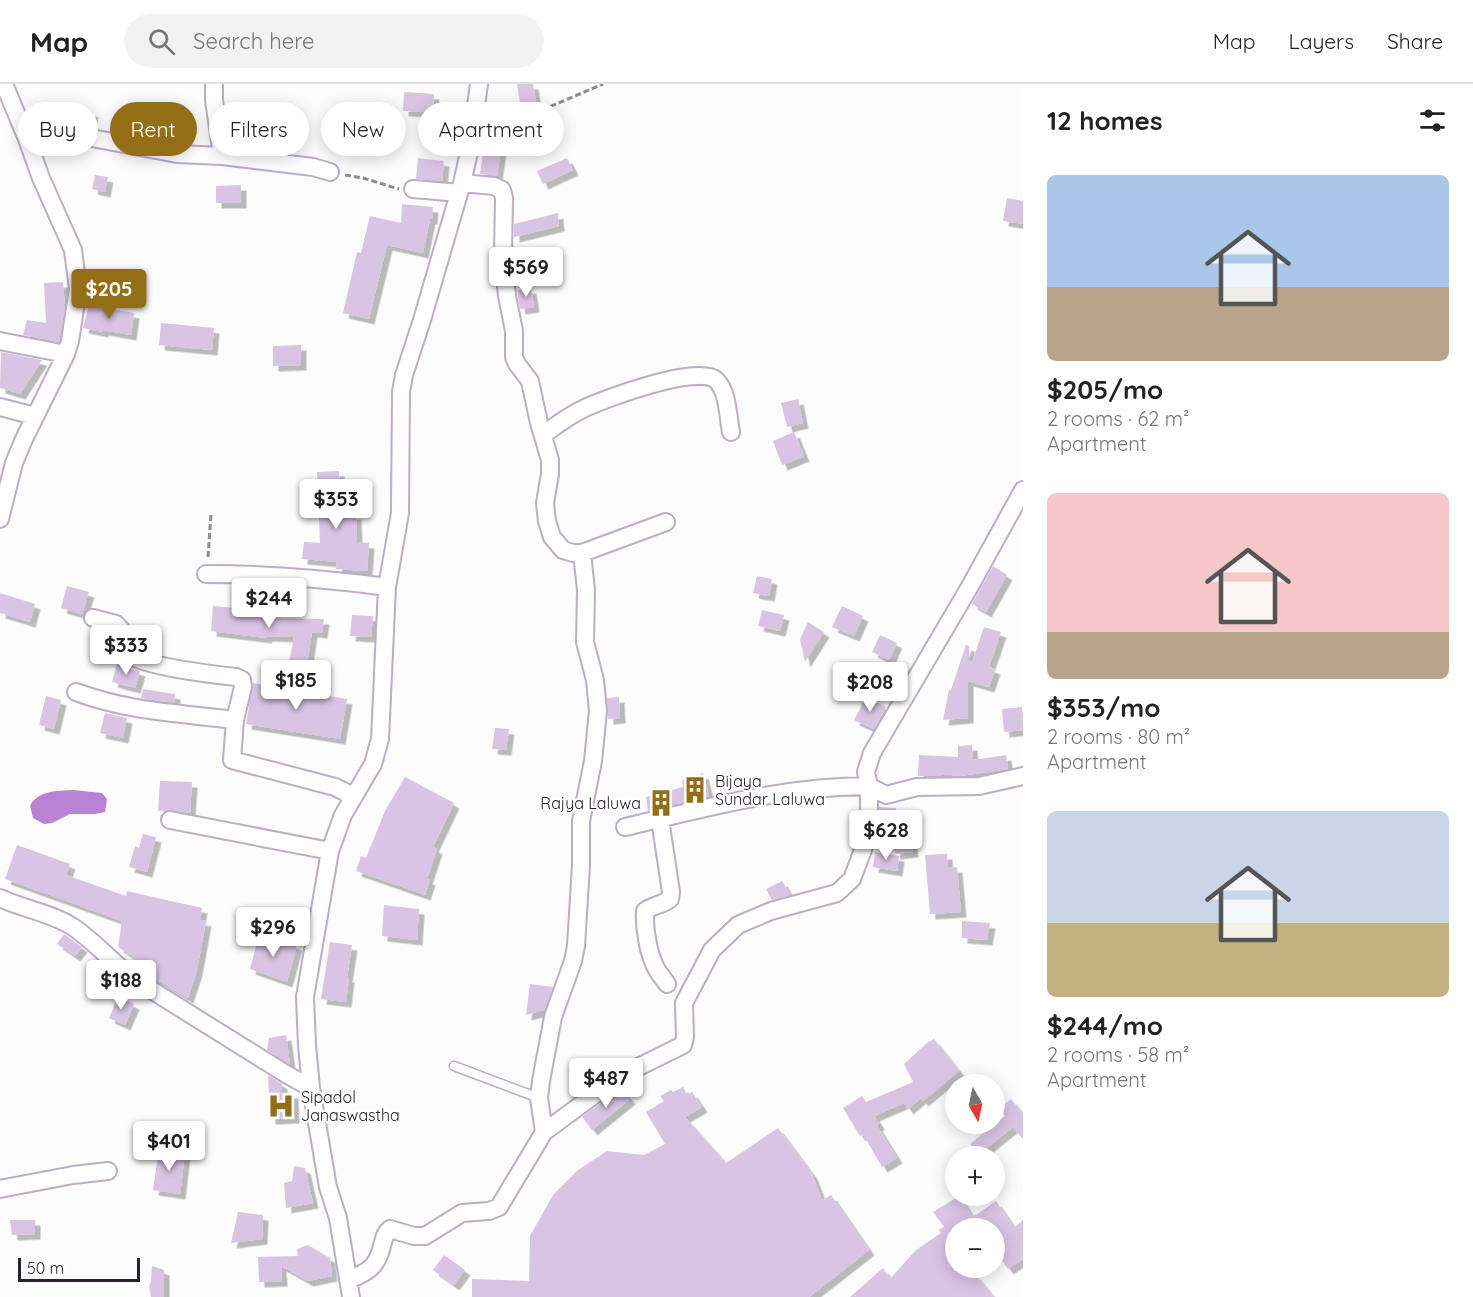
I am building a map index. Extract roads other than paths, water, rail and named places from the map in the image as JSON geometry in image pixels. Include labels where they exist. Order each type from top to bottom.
[{"type":"street","points":[[4,84],[18,117]]},
{"type":"street","points":[[214,84],[214,102]]},
{"type":"street","points":[[351,1297],[338,1218],[328,1187],[311,1088],[305,997],[330,851],[343,815],[372,764],[380,739],[387,587],[400,513],[401,392],[404,375],[460,188],[479,84]]},
{"type":"street","points":[[98,140],[177,154],[209,155]]},
{"type":"street","points":[[0,519],[14,464],[66,354],[77,307],[77,269],[73,250],[33,156]]},
{"type":"street","points":[[222,156],[313,167],[330,172]]},
{"type":"street","points":[[413,189],[494,186],[502,190],[504,198],[504,278],[514,332],[514,357],[530,381],[550,460],[545,503],[552,537],[563,550],[573,554],[582,553],[666,522]]},
{"type":"street","points":[[0,341],[66,354]]},
{"type":"street","points":[[543,435],[570,416],[600,401],[670,380],[705,375],[715,378],[722,386],[731,432]]},
{"type":"street","points":[[0,407],[35,416]]},
{"type":"street","points":[[349,1280],[370,1271],[379,1259],[385,1233],[390,1229],[414,1236],[425,1236],[462,1213],[489,1211],[498,1207],[544,1132],[620,1076],[683,1045],[685,1037],[684,1003],[712,950],[738,925],[771,912],[837,893],[852,879],[863,850],[869,822],[869,786],[866,772],[872,753],[969,588],[1023,490]]},
{"type":"street","points":[[544,1132],[539,1098],[553,1017],[576,946],[581,822],[593,761],[598,711],[595,680],[585,642],[586,590],[582,553]]},
{"type":"street","points":[[206,573],[312,577],[387,587]]},
{"type":"street","points":[[93,618],[116,624],[123,632],[125,653],[132,658],[242,680],[243,687],[235,720],[232,760],[335,787],[353,796]]},
{"type":"street","points":[[76,692],[122,707],[235,720]]},
{"type":"street","points":[[625,827],[776,793],[812,788],[869,786],[886,795],[917,787],[979,786],[1023,776]]},
{"type":"street","points":[[660,819],[671,892],[670,899],[645,910],[645,918],[651,953],[656,968],[667,984]]},
{"type":"street","points":[[170,820],[330,851]]},
{"type":"street","points":[[0,898],[72,926],[94,943],[118,968],[137,981],[311,1088]]},
{"type":"street","points":[[0,1189],[72,1175],[108,1171]]},
{"type":"lane","points":[[454,1066],[539,1098]]},
{"type":"place","name":"Bijaya Sundar Laluwa","points":[[695,790]]},
{"type":"place","name":"Rajya Laluwa","points":[[661,803]]},
{"type":"place","name":"Sipadol Janaswastha","points":[[281,1106]]}]
